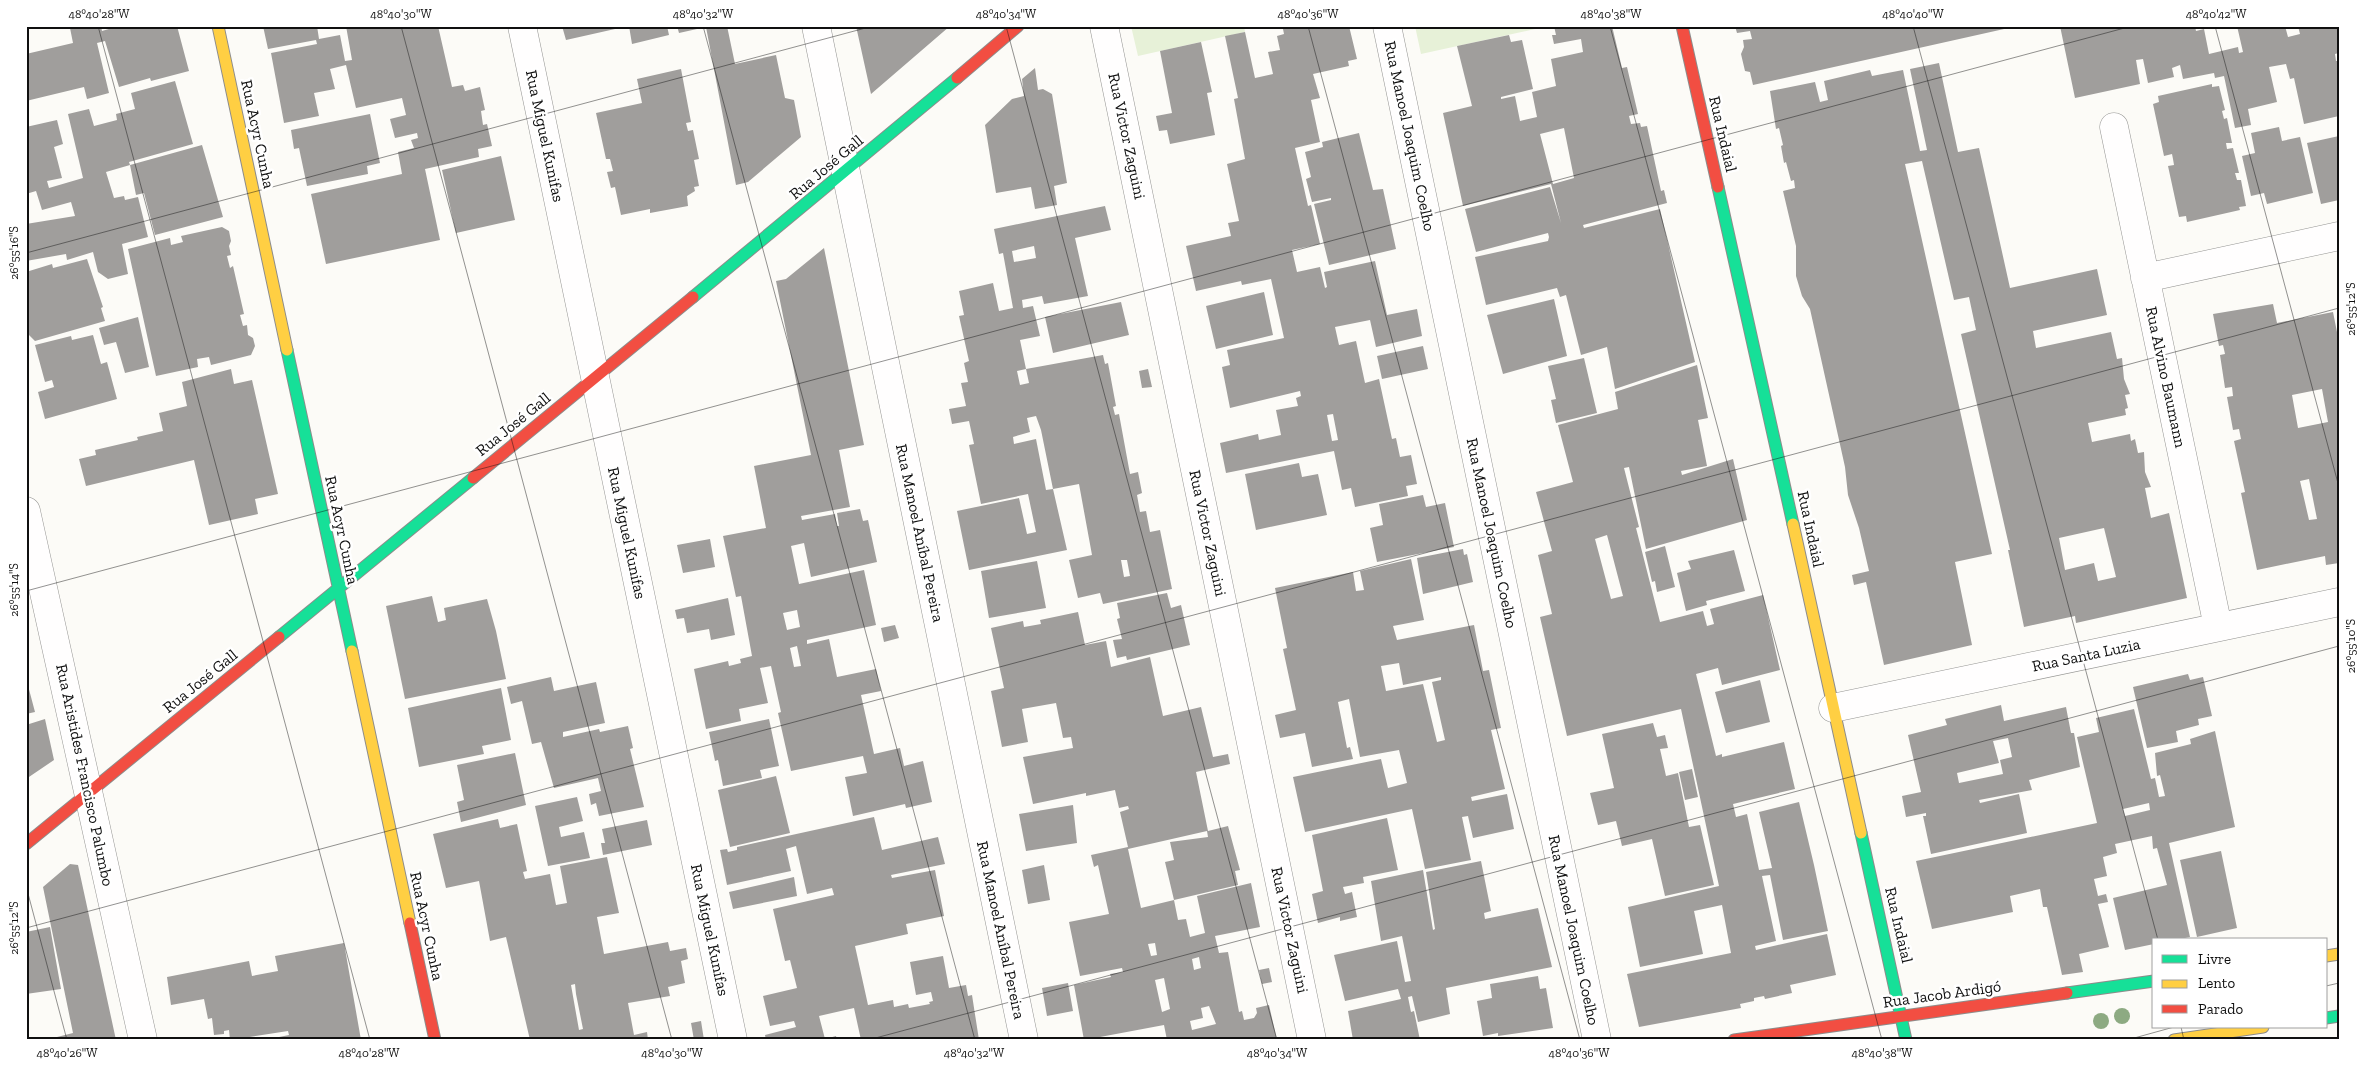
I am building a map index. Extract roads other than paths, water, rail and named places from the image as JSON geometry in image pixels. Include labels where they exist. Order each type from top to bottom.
[{"type":"main road","name":"Rua Acyr Cunha","points":[[218,26],[435,1040]]},
{"type":"main road","name":"Rua José Gall","points":[[26,844],[846,172],[1018,26]]},
{"type":"main road","name":"Rua Indaial","points":[[1682,26],[1906,1040]]},
{"type":"main road","name":"Rua Jacob Ardigó","points":[[1734,1040],[2152,981]]},
{"type":"main road","points":[[2174,1040],[2256,1028]]},
{"type":"street","name":"Rua Miguel Kunifas","points":[[522,26],[733,1040]]},
{"type":"street","name":"Rua Manoel Aníbal Pereira","points":[[816,26],[1024,1040]]},
{"type":"street","name":"Rua Victor Zaguini","points":[[1104,26],[1312,1040]]},
{"type":"street","name":"Rua Manoel Joaquim Coelho","points":[[1387,26],[1597,1040]]},
{"type":"street","name":"Rua Alvino Baumann","points":[[2114,127],[2218,627]]},
{"type":"street","points":[[2145,278],[2339,236]]},
{"type":"street","name":"Rua Aristides Francisco Palumbo","points":[[26,511],[90,792],[142,1040]]},
{"type":"street","name":"Rua Santa Luzia","points":[[1833,708],[2339,602]]}]
